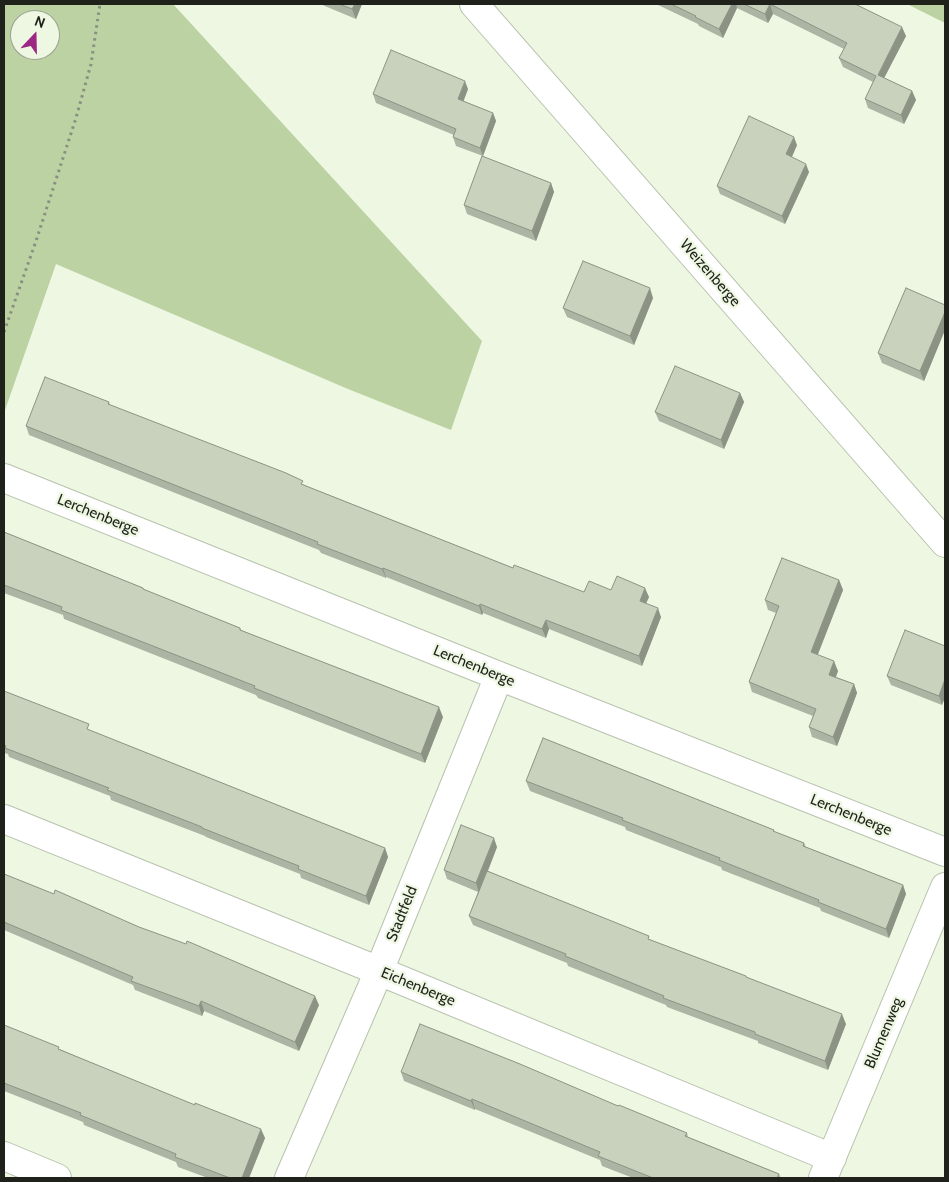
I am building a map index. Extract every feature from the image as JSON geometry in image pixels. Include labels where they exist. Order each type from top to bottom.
[{"type":"street","name":"Weizenberge","points":[[474,4],[945,543]]},
{"type":"street","name":"Lerchenberge","points":[[4,478],[498,676],[945,852]]},
{"type":"street","name":"Stadtfeld","points":[[289,1178],[379,971],[498,676]]},
{"type":"street","name":"Eichenberge","points":[[4,819],[379,971],[828,1168]]},
{"type":"street","name":"Blumenweg","points":[[828,1168],[945,887]]},
{"type":"street","points":[[4,1156],[57,1178]]},
{"type":"path","points":[[4,332],[76,118],[91,64],[100,4]]},
{"type":"green space","points":[[4,4],[173,4],[482,341],[451,430],[348,389],[56,264],[4,413]]},
{"type":"green space","points":[[907,4],[945,4],[945,23]]},
{"type":"building","points":[[339,4],[355,4],[352,9]]},
{"type":"building","points":[[671,4],[732,4],[719,29]]},
{"type":"building","points":[[744,4],[770,4],[765,14]]},
{"type":"building","points":[[770,4],[855,4],[902,27],[878,75],[912,91],[901,115],[865,99],[876,76],[839,58],[847,43]]},
{"type":"building","points":[[391,50],[465,81],[458,99],[493,113],[480,148],[453,137],[456,129],[373,94]]},
{"type":"building","points":[[749,116],[794,137],[786,154],[806,164],[782,216],[717,186]]},
{"type":"building","points":[[482,156],[551,183],[532,231],[464,205]]},
{"type":"building","points":[[583,261],[650,288],[630,336],[563,308]]},
{"type":"building","points":[[906,288],[945,305],[945,312],[920,371],[878,353]]},
{"type":"building","points":[[675,366],[740,393],[721,440],[655,412]]},
{"type":"building","points":[[45,377],[109,402],[108,404],[286,473],[303,481],[301,484],[513,568],[514,565],[584,592],[589,581],[611,590],[617,576],[645,588],[640,601],[658,608],[639,656],[546,620],[542,629],[480,604],[479,606],[317,544],[318,542],[26,426]]},
{"type":"building","points":[[4,532],[240,628],[240,630],[439,707],[421,754],[61,610],[62,607],[4,585]]},
{"type":"building","points":[[782,558],[839,580],[811,652],[834,661],[829,675],[854,684],[833,737],[809,727],[816,709],[749,682],[779,606],[765,600]]},
{"type":"building","points":[[905,630],[945,646],[945,679],[939,696],[887,676]]},
{"type":"building","points":[[4,691],[89,724],[87,729],[385,848],[366,896],[298,869],[299,866],[107,790],[109,788],[5,748]]},
{"type":"building","points":[[543,738],[774,830],[804,843],[803,846],[903,885],[886,929],[719,860],[720,858],[622,820],[623,818],[526,781]]},
{"type":"building","points":[[461,825],[494,838],[476,883],[444,870]]},
{"type":"building","points":[[487,871],[649,936],[648,939],[842,1014],[825,1061],[755,1034],[755,1032],[663,998],[664,996],[565,956],[566,954],[469,916]]},
{"type":"building","points":[[4,874],[54,894],[55,890],[139,927],[186,944],[187,941],[315,996],[295,1042],[201,1001],[199,1006],[131,981],[133,977],[4,922]]},
{"type":"building","points":[[420,1024],[687,1133],[685,1136],[779,1174],[777,1178],[653,1178],[598,1156],[600,1152],[401,1072]]},
{"type":"building","points":[[4,1025],[195,1105],[195,1103],[261,1129],[242,1178],[230,1178],[175,1157],[176,1154],[80,1115],[81,1113],[4,1083]]}]
